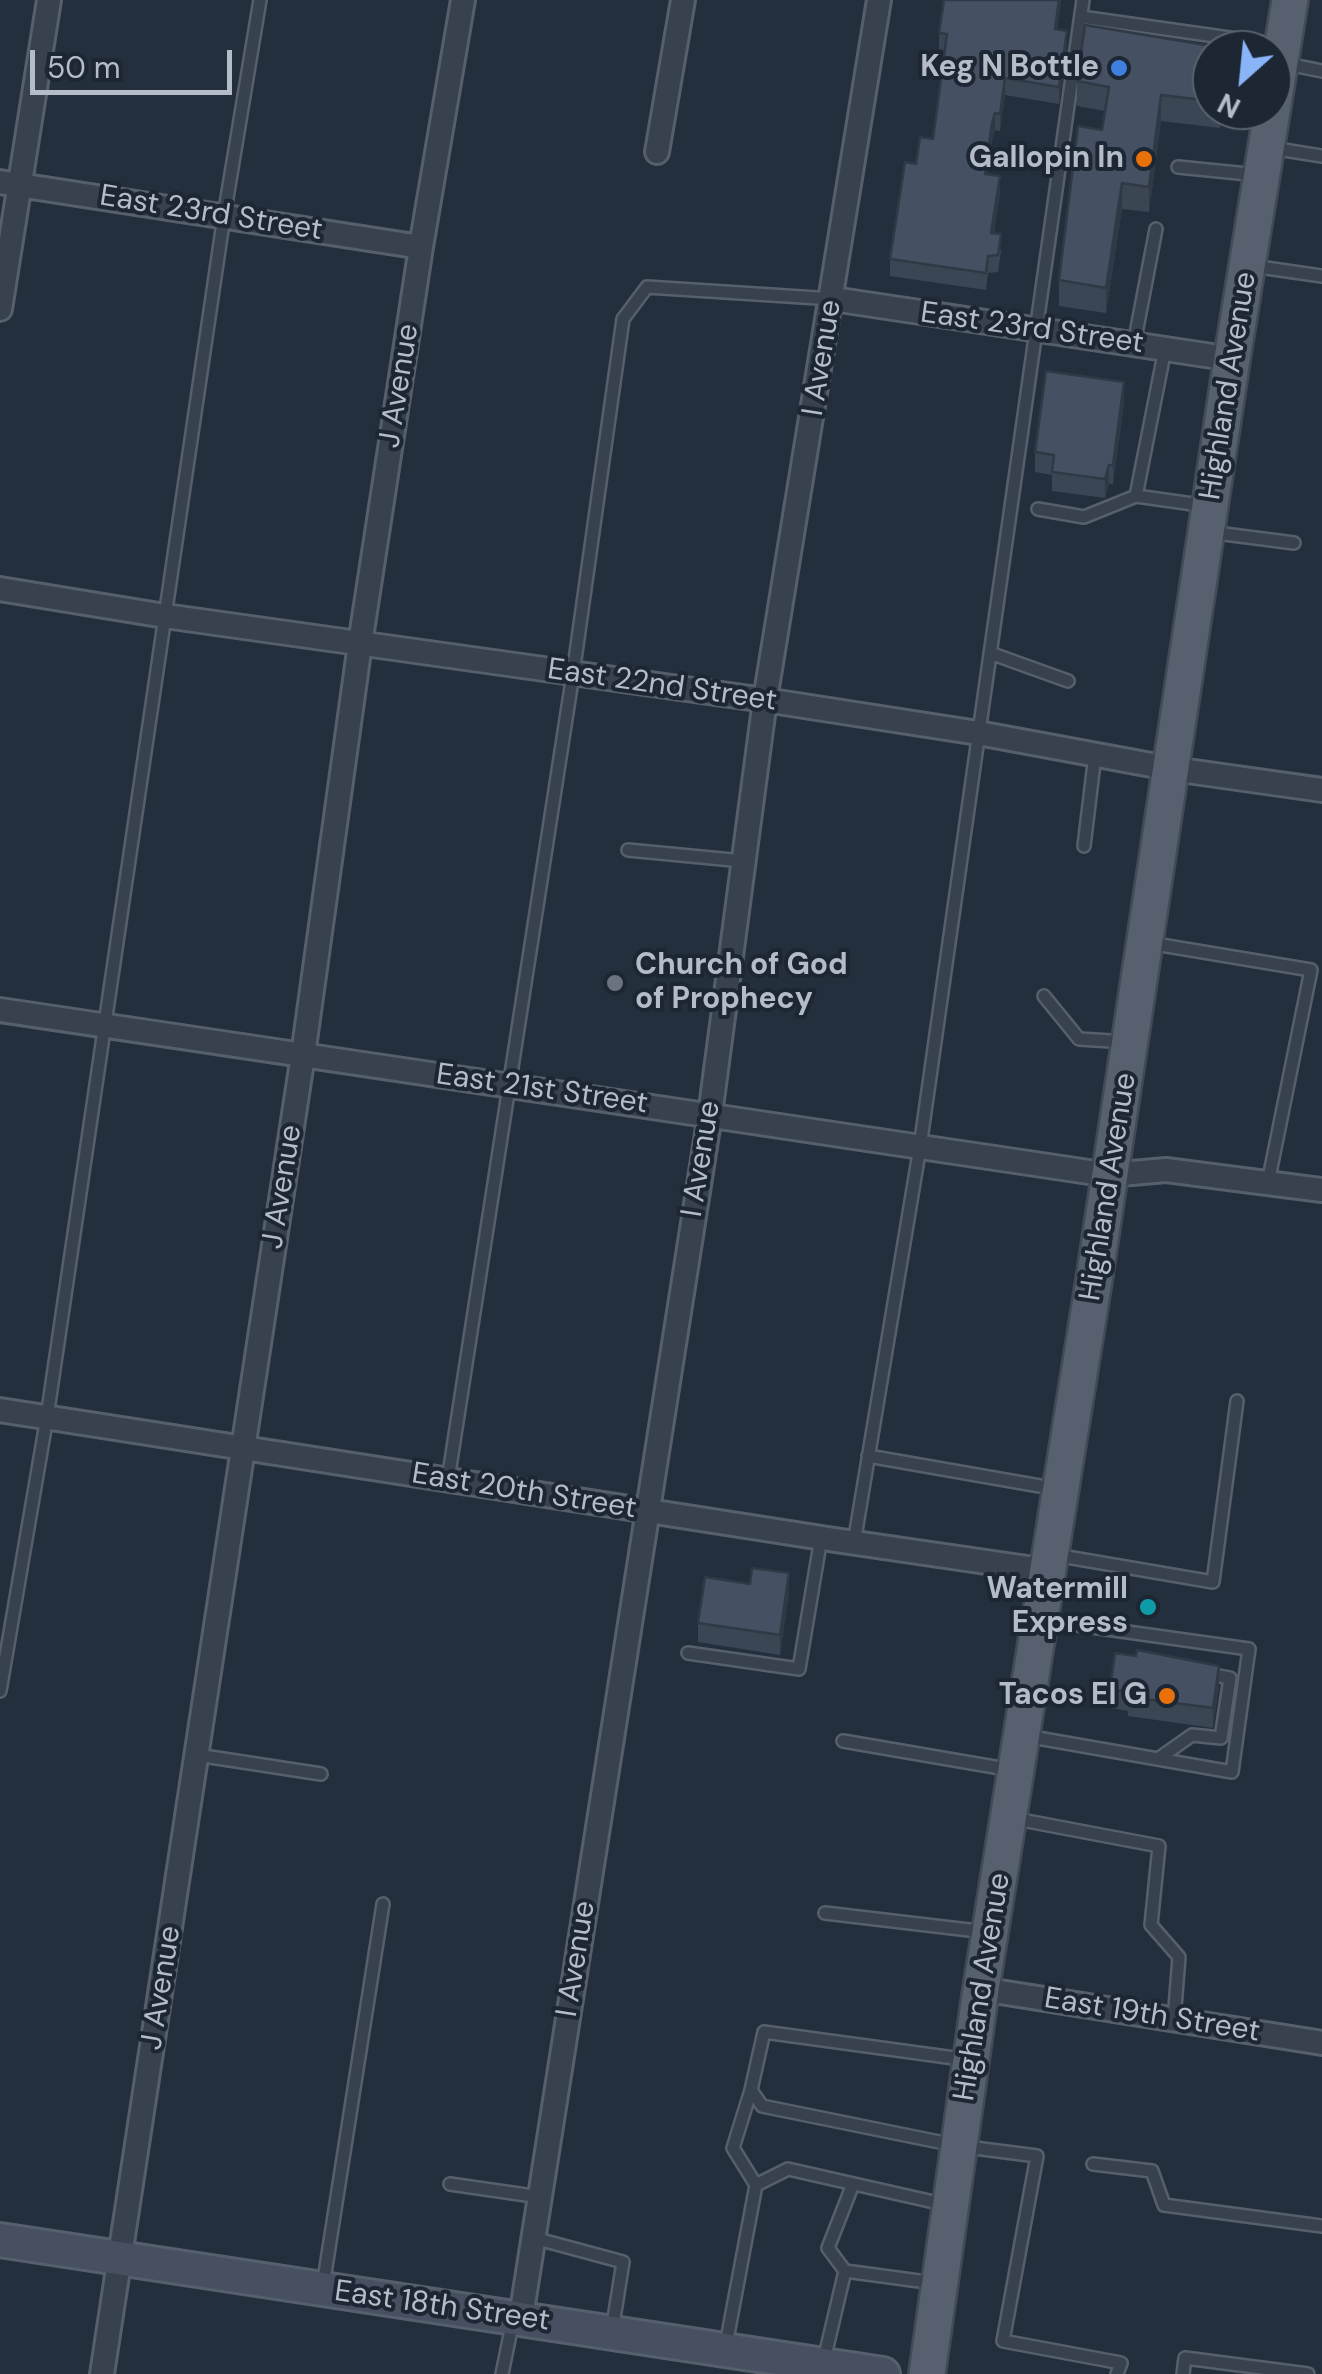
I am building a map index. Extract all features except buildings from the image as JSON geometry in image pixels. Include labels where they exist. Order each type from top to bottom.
[{"type":"main road","name":"Highland Avenue","points":[[1286,30],[1290,0]]},
{"type":"main road","name":"Highland Avenue","points":[[926,2374],[990,1932],[1147,942],[1269,130]]},
{"type":"main road","name":"East 18th Street","points":[[0,2240],[725,2349],[800,2366],[883,2374]]},
{"type":"street","points":[[0,309],[11,183],[50,0]]},
{"type":"street","name":"J Avenue","points":[[102,2374],[303,1055],[360,644],[463,0]]},
{"type":"street","points":[[657,152],[683,0]]},
{"type":"street","name":"I Avenue","points":[[517,2317],[534,2238],[710,1116],[765,700],[879,0]]},
{"type":"street","name":"East 23rd Street","points":[[11,183],[421,247]]},
{"type":"street","name":"East 23rd Street","points":[[832,299],[1232,359]]},
{"type":"street","name":"East 22nd Street","points":[[0,589],[165,616],[765,700],[1173,769],[1322,790]]},
{"type":"street","name":"East 21st Street","points":[[0,1010],[1109,1176],[1166,1170],[1322,1190]]},
{"type":"street","name":"East 20th Street","points":[[0,1410],[854,1543],[1050,1563]]},
{"type":"street","name":"East 19th Street","points":[[982,1989],[1322,2043]]},
{"type":"lane","points":[[0,1691],[47,1417],[224,216],[260,0]]},
{"type":"lane","points":[[854,1543],[920,1147],[1083,0]]},
{"type":"lane","points":[[1081,17],[1192,37]]},
{"type":"lane","points":[[1292,58],[1322,70]]},
{"type":"lane","points":[[1178,168],[1322,156]]},
{"type":"lane","points":[[1134,344],[1156,229]]},
{"type":"lane","points":[[1248,265],[1322,276]]},
{"type":"lane","points":[[448,1480],[573,674],[623,319],[647,287],[832,299]]},
{"type":"lane","points":[[1136,496],[1165,349]]},
{"type":"lane","points":[[1038,509],[1084,517],[1136,496],[1294,543]]},
{"type":"lane","points":[[990,654],[1068,680]]},
{"type":"lane","points":[[1084,846],[1096,755]]},
{"type":"lane","points":[[628,850],[743,862]]},
{"type":"lane","points":[[1147,942],[1310,970],[1268,1183]]},
{"type":"lane","points":[[1044,996],[1079,1039],[1131,1043]]},
{"type":"lane","points":[[1050,1563],[1213,1582],[1236,1401]]},
{"type":"lane","points":[[868,1456],[1061,1490]]},
{"type":"lane","points":[[688,1653],[799,1669],[822,1538]]},
{"type":"lane","points":[[1022,1735],[1232,1772],[1249,1649],[1040,1620]]},
{"type":"lane","points":[[1142,1634],[1152,1650]]},
{"type":"lane","points":[[1158,1760],[1192,1735],[1221,1738],[1230,1678],[1196,1671]]},
{"type":"lane","points":[[843,1741],[1016,1770]]},
{"type":"lane","points":[[197,1755],[320,1774]]},
{"type":"lane","points":[[1009,1818],[1159,1846],[1151,1924],[1180,1957],[1174,2020]]},
{"type":"lane","points":[[322,2290],[382,1904]]},
{"type":"lane","points":[[825,1913],[990,1932]]},
{"type":"lane","points":[[725,2349],[756,2186],[733,2148],[764,2032],[971,2060]]},
{"type":"lane","points":[[751,2090],[762,2106],[959,2146],[1037,2156],[1002,2341],[1121,2363],[1117,2374]]},
{"type":"lane","points":[[1094,2164],[1152,2171],[1164,2205],[1322,2226]]},
{"type":"lane","points":[[756,2186],[788,2169],[951,2206]]},
{"type":"lane","points":[[450,2184],[540,2198]]},
{"type":"lane","points":[[852,2184],[828,2248],[845,2271],[940,2284]]},
{"type":"lane","points":[[534,2238],[623,2262],[612,2332]]},
{"type":"lane","points":[[800,2366],[845,2271]]},
{"type":"lane","points":[[502,2374],[517,2317]]},
{"type":"lane","points":[[1182,2374],[1185,2358],[1308,2374]]},
{"type":"place","name":"Keg N Bottle","points":[[1119,68]]},
{"type":"place","name":"Gallopin In","points":[[1144,159]]},
{"type":"place","name":"Church of God of Prophecy","points":[[615,983]]},
{"type":"place","name":"Watermill Express","points":[[1148,1607]]},
{"type":"place","name":"Tacos El G","points":[[1167,1696]]}]
